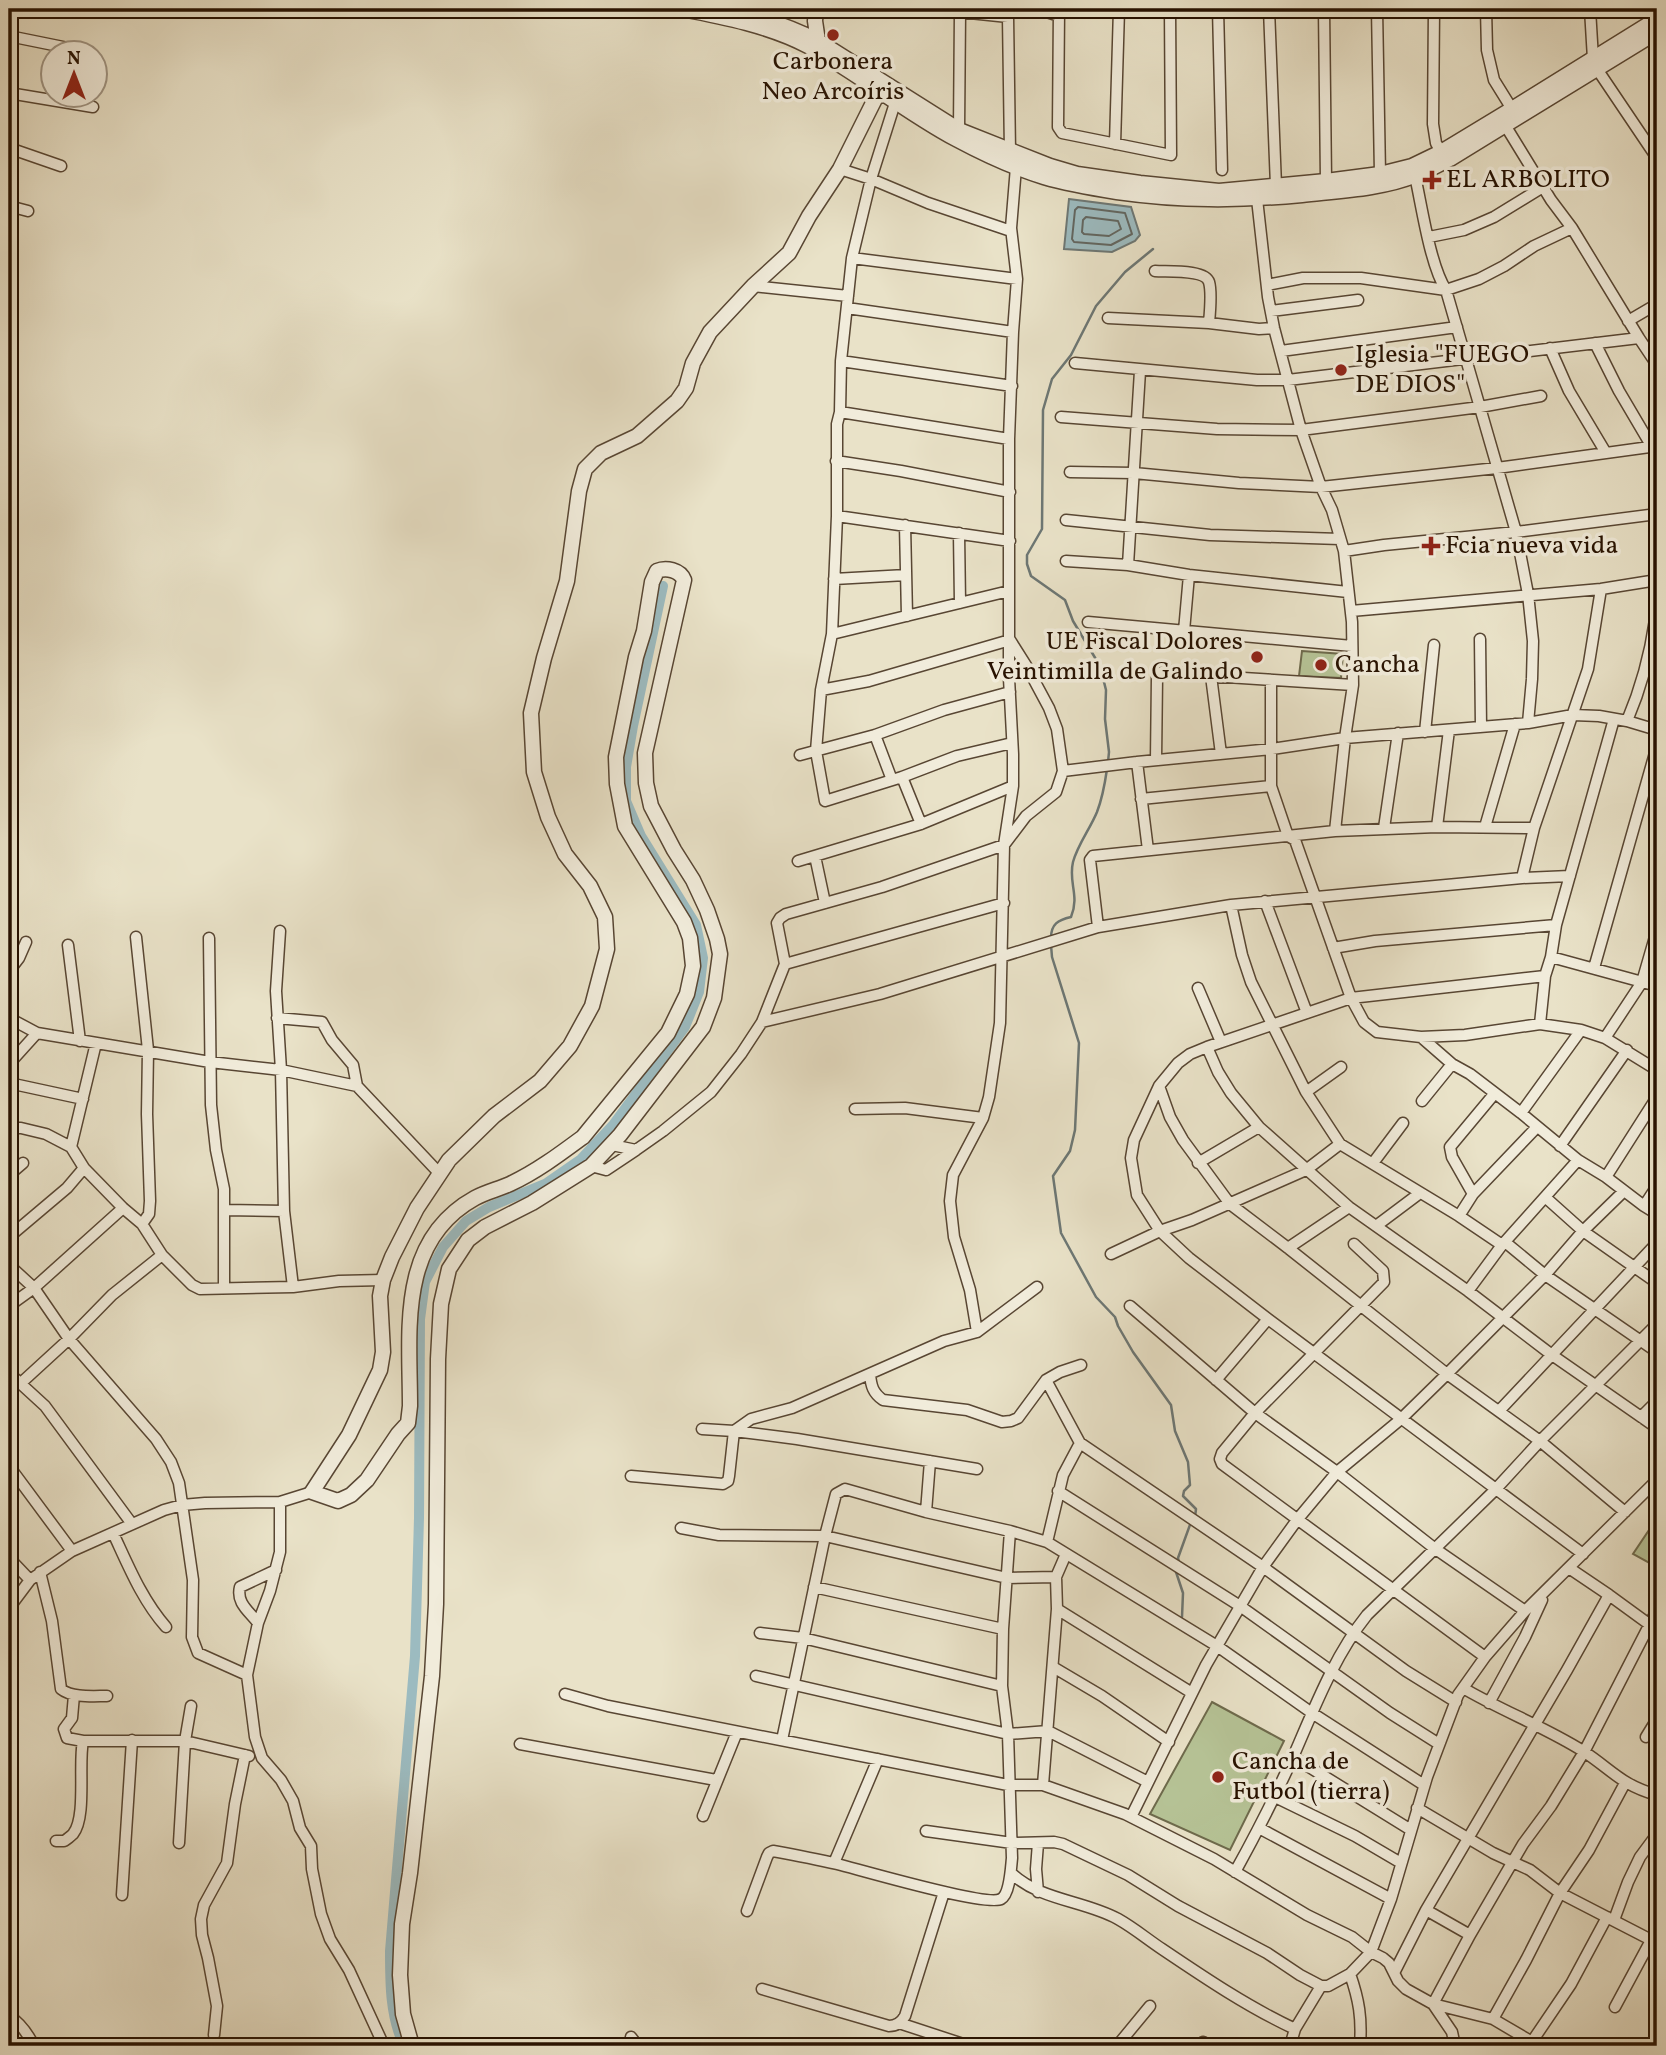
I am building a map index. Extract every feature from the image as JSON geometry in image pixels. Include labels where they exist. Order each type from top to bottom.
[{"type":"street","points":[[682,9],[730,19],[777,33],[808,46],[895,103],[957,139],[1016,167],[1065,182],[1139,195],[1207,200],[1256,199],[1380,185],[1415,176],[1450,159],[1505,125],[1657,19]]},
{"type":"street","points":[[729,9],[797,30],[959,130],[1010,152],[1077,174],[1219,191],[1326,181],[1380,174],[1412,166],[1657,32]]},
{"type":"street","points":[[896,9],[960,12],[1008,18],[1010,152]]},
{"type":"street","points":[[1038,9],[1059,13],[1058,127],[1062,134],[1171,155],[1170,9]]},
{"type":"street","points":[[1115,144],[1118,9]]},
{"type":"street","points":[[1218,9],[1223,170]]},
{"type":"street","points":[[1269,9],[1276,186]]},
{"type":"street","points":[[1324,9],[1326,181]]},
{"type":"street","points":[[1377,9],[1380,174]]},
{"type":"street","points":[[1434,9],[1433,124],[1441,152]]},
{"type":"street","points":[[1486,9],[1487,50],[1494,80],[1512,109]]},
{"type":"street","points":[[1590,9],[1595,64],[1657,158]]},
{"type":"street","points":[[797,30],[807,25],[815,10]]},
{"type":"street","points":[[815,10],[818,41]]},
{"type":"street","points":[[959,130],[960,12]]},
{"type":"street","points":[[9,36],[38,42]]},
{"type":"street","points":[[312,1492],[349,1435],[380,1370],[383,1352],[380,1296],[383,1280],[417,1208],[449,1160],[494,1116],[540,1081],[570,1046],[592,1006],[607,949],[605,917],[590,886],[565,854],[548,817],[534,772],[531,713],[567,581],[579,491],[585,469],[601,453],[637,436],[677,401],[686,388],[693,363],[710,332],[753,286],[789,253],[809,216],[840,169],[879,91]]},
{"type":"street","points":[[9,93],[38,98]]},
{"type":"street","points":[[895,103],[871,178],[852,258],[841,361],[832,634],[821,690],[816,751],[824,801],[957,756],[1012,743]]},
{"type":"street","points":[[1505,125],[1657,365]]},
{"type":"street","points":[[9,148],[61,166]]},
{"type":"street","points":[[977,1332],[970,1290],[954,1237],[950,1201],[953,1175],[983,1118],[989,1097],[1000,1023],[1004,845],[1013,786],[1009,439],[1017,279],[1011,231],[1016,167]]},
{"type":"street","points":[[840,169],[871,178],[928,203],[1011,231]]},
{"type":"street","points":[[1415,176],[1433,255],[1457,327],[1516,532],[1528,594],[1533,641],[1528,723]]},
{"type":"street","points":[[1429,237],[1464,230],[1494,217],[1543,187]]},
{"type":"street","points":[[1256,199],[1274,328],[1301,430],[1332,510],[1344,551],[1351,611],[1353,685],[1335,831]]},
{"type":"street","points":[[9,206],[28,211]]},
{"type":"street","points":[[1267,283],[1303,278],[1361,278],[1443,285],[1479,279],[1568,224]]},
{"type":"street","points":[[852,258],[1017,279]]},
{"type":"street","points":[[1155,271],[1197,273],[1206,276],[1210,283],[1209,323]]},
{"type":"street","points":[[753,286],[848,296]]},
{"type":"street","points":[[1271,311],[1358,300]]},
{"type":"street","points":[[1628,321],[1657,304]]},
{"type":"street","points":[[847,308],[1013,332]]},
{"type":"street","points":[[1108,318],[1274,328]]},
{"type":"street","points":[[1281,351],[1457,327]]},
{"type":"street","points":[[1075,363],[1257,380],[1287,380],[1639,338]]},
{"type":"street","points":[[1070,472],[1134,473],[1238,483],[1321,486],[1497,468],[1655,446],[1619,391],[1595,343]]},
{"type":"street","points":[[1550,348],[1569,391],[1606,453]]},
{"type":"street","points":[[841,361],[1012,386]]},
{"type":"street","points":[[1128,565],[1140,370]]},
{"type":"street","points":[[1061,417],[1217,429],[1301,430],[1480,407],[1541,396]]},
{"type":"street","points":[[840,412],[1009,439]]},
{"type":"street","points":[[836,461],[1010,492]]},
{"type":"street","points":[[1344,551],[1657,514]]},
{"type":"street","points":[[837,516],[1010,541]]},
{"type":"street","points":[[1066,520],[1210,535],[1340,539]]},
{"type":"street","points":[[905,525],[907,616]]},
{"type":"street","points":[[959,533],[960,603]]},
{"type":"street","points":[[1066,561],[1128,565],[1189,575],[1348,592]]},
{"type":"street","points":[[9,1608],[30,1580],[72,1551],[182,1505],[281,1502],[312,1492],[338,1501],[351,1495],[367,1480],[408,1423],[411,1300],[415,1273],[431,1237],[449,1216],[475,1198],[511,1183],[583,1137],[668,1033],[687,994],[693,966],[690,938],[684,922],[625,826],[617,784],[616,757],[652,582],[656,571],[661,569],[678,572],[684,580],[645,752],[646,783],[651,806],[708,910],[720,954],[713,998],[703,1027],[612,1145],[592,1166],[532,1203],[485,1227],[468,1240],[449,1269],[441,1304],[438,1359],[437,1590],[434,1652],[402,1924],[400,1975],[403,2014],[412,2046]]},
{"type":"street","points":[[834,579],[906,575]]},
{"type":"street","points":[[1184,631],[1189,575]]},
{"type":"street","points":[[1351,611],[1601,589],[1657,580]]},
{"type":"street","points":[[1522,878],[1534,828],[1588,668],[1601,589]]},
{"type":"street","points":[[832,634],[1009,591]]},
{"type":"street","points":[[1628,721],[1652,642],[1654,620]]},
{"type":"street","points":[[1088,622],[1352,646]]},
{"type":"street","points":[[1480,639],[1481,727]]},
{"type":"street","points":[[821,690],[869,681],[1010,640]]},
{"type":"street","points":[[592,1166],[606,1170],[663,1131],[711,1091],[741,1054],[762,1022],[785,964],[777,923],[780,918],[926,873],[1004,845],[1026,816],[1056,792],[1063,771],[1057,729],[1049,708],[1010,640]]},
{"type":"street","points":[[1425,732],[1434,645]]},
{"type":"street","points":[[1156,760],[1157,677],[1160,673],[1167,671],[1353,685]]},
{"type":"street","points":[[1211,676],[1221,754]]},
{"type":"street","points":[[1270,680],[1271,786],[1288,836],[1295,840],[1351,998],[1364,1022],[1377,1032],[1421,1037],[1465,1035],[1540,1024],[1581,1030],[1605,1038],[1657,1070]]},
{"type":"street","points":[[800,755],[875,735],[944,710],[1010,692]]},
{"type":"street","points":[[1063,771],[1272,749],[1345,738],[1528,723],[1573,715],[1628,721],[1657,730]]},
{"type":"street","points":[[1540,1024],[1545,976],[1556,925],[1614,719]]},
{"type":"street","points":[[1485,827],[1515,724]]},
{"type":"street","points":[[1437,827],[1449,730]]},
{"type":"street","points":[[1384,828],[1398,733]]},
{"type":"street","points":[[875,735],[921,824]]},
{"type":"street","points":[[1594,968],[1657,746]]},
{"type":"street","points":[[1137,762],[1148,849]]},
{"type":"street","points":[[798,861],[921,824],[1013,786]]},
{"type":"street","points":[[1141,799],[1271,786]]},
{"type":"street","points":[[1098,927],[1091,858],[1093,856],[1335,831],[1437,827],[1534,828]]},
{"type":"street","points":[[815,856],[825,903]]},
{"type":"street","points":[[762,1022],[880,994],[1098,927],[1265,901],[1570,876]]},
{"type":"street","points":[[1265,901],[1307,1013]]},
{"type":"street","points":[[785,964],[1004,903]]},
{"type":"street","points":[[1231,905],[1251,982],[1306,1092],[1340,1144],[1504,1244],[1657,1352]]},
{"type":"street","points":[[1333,948],[1375,941],[1556,925]]},
{"type":"street","points":[[1605,1038],[1642,982],[1657,930]]},
{"type":"street","points":[[280,931],[276,991],[281,1070],[284,1210],[293,1287]]},
{"type":"street","points":[[136,937],[148,1050],[150,1201],[149,1214],[142,1224]]},
{"type":"street","points":[[209,939],[210,1062],[216,1150],[224,1189],[224,1287]]},
{"type":"street","points":[[9,971],[26,942]]},
{"type":"street","points":[[68,945],[80,1041]]},
{"type":"street","points":[[1551,957],[1657,986]]},
{"type":"street","points":[[1545,976],[1351,998],[1189,1054],[1159,1086],[1135,1140],[1131,1158],[1137,1195],[1160,1231],[1189,1258],[1583,1554]]},
{"type":"street","points":[[1198,988],[1221,1042]]},
{"type":"street","points":[[9,1018],[37,1033],[210,1062],[281,1070],[357,1086]]},
{"type":"street","points":[[277,1018],[322,1022],[332,1040],[353,1065],[357,1086],[440,1174]]},
{"type":"street","points":[[1521,1112],[1581,1030]]},
{"type":"street","points":[[9,1064],[37,1033]]},
{"type":"street","points":[[1421,1037],[1452,1064],[1521,1112],[1578,1160],[1657,1214]]},
{"type":"street","points":[[71,1147],[96,1043]]},
{"type":"street","points":[[1207,1047],[1224,1082],[1259,1127],[1349,1207],[1468,1291],[1552,1355],[1657,1427]]},
{"type":"street","points":[[1560,1146],[1626,1050]]},
{"type":"street","points":[[1422,1101],[1452,1064]]},
{"type":"street","points":[[1306,1092],[1341,1067]]},
{"type":"street","points":[[9,1083],[83,1099]]},
{"type":"street","points":[[1159,1086],[1170,1117],[1198,1163],[1230,1204],[1447,1374],[1540,1440],[1625,1512]]},
{"type":"street","points":[[1473,1194],[1452,1157],[1450,1147],[1495,1093]]},
{"type":"street","points":[[1606,1177],[1657,1097]]},
{"type":"street","points":[[855,1109],[905,1108],[983,1118]]},
{"type":"street","points":[[1373,1164],[1404,1123]]},
{"type":"street","points":[[1198,1163],[1259,1127]]},
{"type":"street","points":[[1459,1216],[1473,1194],[1537,1127]]},
{"type":"street","points":[[9,1128],[46,1134],[71,1147],[85,1168],[122,1208],[142,1224],[162,1255],[192,1285],[200,1289],[293,1287],[339,1281],[383,1280]]},
{"type":"street","points":[[1111,1254],[1306,1170],[1340,1144]]},
{"type":"street","points":[[612,1145],[636,1150]]},
{"type":"street","points":[[1468,1291],[1504,1244],[1578,1160]]},
{"type":"street","points":[[9,1175],[23,1163]]},
{"type":"street","points":[[9,1237],[67,1188],[85,1168]]},
{"type":"street","points":[[1644,1206],[1657,1186]]},
{"type":"street","points":[[1131,1817],[1217,1646],[1263,1567],[1297,1520],[1337,1472],[1401,1419],[1447,1374],[1623,1192]]},
{"type":"street","points":[[1376,1226],[1420,1193]]},
{"type":"street","points":[[1545,1197],[1583,1231],[1657,1283]]},
{"type":"street","points":[[1287,1248],[1349,1207]]},
{"type":"street","points":[[9,1306],[34,1288],[122,1208]]},
{"type":"street","points":[[224,1210],[284,1210]]},
{"type":"street","points":[[1499,1411],[1657,1243]]},
{"type":"street","points":[[1354,1244],[1383,1271],[1384,1282],[1255,1413],[1220,1459],[1222,1464],[1485,1657]]},
{"type":"street","points":[[21,1383],[112,1296],[162,1255]]},
{"type":"street","points":[[9,1265],[34,1288],[69,1339],[156,1439],[171,1462],[179,1483],[193,1580],[192,1637],[195,1646],[203,1656],[247,1675]]},
{"type":"street","points":[[631,1476],[723,1484],[728,1481],[734,1431],[751,1419],[792,1408],[944,1341],[977,1332],[1037,1287]]},
{"type":"street","points":[[1130,1306],[1255,1413],[1337,1472],[1434,1548],[1525,1611]]},
{"type":"street","points":[[1216,1380],[1268,1319]]},
{"type":"street","points":[[1235,1872],[1275,1797],[1312,1713],[1353,1632],[1391,1590],[1495,1490],[1540,1440],[1657,1324]]},
{"type":"street","points":[[870,1374],[871,1385],[876,1395],[883,1400],[967,1410],[1002,1422],[1018,1418],[1046,1380],[1081,1365]]},
{"type":"street","points":[[9,1373],[45,1406],[132,1524]]},
{"type":"street","points":[[1046,1380],[1080,1443],[1263,1567],[1406,1671],[1455,1702]]},
{"type":"street","points":[[1642,1417],[1657,1401]]},
{"type":"street","points":[[702,1429],[734,1431],[977,1469]]},
{"type":"street","points":[[1047,1542],[1063,1475],[1080,1443]]},
{"type":"street","points":[[926,1512],[930,1461]]},
{"type":"street","points":[[9,1466],[72,1551]]},
{"type":"street","points":[[926,1831],[1012,1843],[1063,1844],[1128,1875],[1214,1927],[1267,1953],[1321,1986],[1339,1981],[1350,1974],[1371,1952],[1391,1899],[1424,1785],[1455,1702],[1463,1688],[1485,1657],[1525,1611],[1657,1480]]},
{"type":"street","points":[[782,1740],[825,1536],[836,1494],[845,1489],[1047,1542],[1217,1646],[1312,1713],[1424,1785]]},
{"type":"street","points":[[1058,1491],[1240,1606],[1390,1713],[1439,1744]]},
{"type":"street","points":[[281,1502],[281,1552],[258,1623],[247,1675],[256,1737],[262,1758],[281,1780],[293,1801],[300,1828],[311,1846],[312,1868],[321,1914],[330,1939],[349,1970],[384,2046]]},
{"type":"street","points":[[681,1528],[719,1535],[825,1536],[1007,1578],[1056,1577]]},
{"type":"street","points":[[747,1911],[769,1853],[773,1851],[834,1863],[944,1892],[990,1900],[1001,1899],[1011,1873],[1012,1843],[1008,1734],[1002,1686],[1010,1531]]},
{"type":"street","points":[[113,1533],[146,1601],[166,1627]]},
{"type":"street","points":[[1042,1785],[1057,1609],[1056,1577],[1066,1554]]},
{"type":"street","points":[[9,1558],[30,1580]]},
{"type":"street","points":[[1569,1568],[1653,1628]]},
{"type":"street","points":[[258,1623],[242,1604],[238,1592],[240,1587],[276,1570]]},
{"type":"street","points":[[40,1572],[52,1621],[61,1689],[74,1695],[107,1696]]},
{"type":"street","points":[[814,1587],[1003,1629]]},
{"type":"street","points":[[1489,1703],[1545,1594]]},
{"type":"street","points":[[1394,1973],[1426,1910],[1609,1595]]},
{"type":"street","points":[[1057,1609],[1192,1693]]},
{"type":"street","points":[[1433,2004],[1512,1863],[1584,1752],[1653,1628],[1657,1610]]},
{"type":"street","points":[[760,1633],[803,1638],[1002,1686]]},
{"type":"street","points":[[1053,1667],[1102,1696],[1169,1742]]},
{"type":"street","points":[[756,1676],[1008,1734],[1048,1731],[1148,1782]]},
{"type":"street","points":[[1463,1688],[1584,1752],[1625,1783],[1657,1794]]},
{"type":"street","points":[[565,1694],[608,1706],[1008,1785],[1042,1785],[1131,1817],[1235,1872],[1307,1915],[1352,1937],[1383,1958],[1406,1989],[1433,2004],[1493,2019],[1533,2045],[1611,1919],[1640,1857],[1657,1833]]},
{"type":"street","points":[[74,1695],[72,1718],[64,1729],[67,1738],[82,1741],[186,1741],[262,1758]]},
{"type":"street","points":[[178,1843],[191,1706]]},
{"type":"street","points":[[1646,1738],[1657,1719]]},
{"type":"street","points":[[703,1816],[737,1732]]},
{"type":"street","points":[[122,1895],[132,1740]]},
{"type":"street","points":[[56,1841],[64,1841],[73,1834],[76,1827],[82,1741]]},
{"type":"street","points":[[520,1744],[716,1780]]},
{"type":"street","points":[[214,2035],[217,2006],[201,1919],[204,1905],[227,1863],[245,1755]]},
{"type":"street","points":[[1293,1758],[1411,1830]]},
{"type":"street","points":[[834,1863],[878,1759]]},
{"type":"street","points":[[1493,2019],[1560,1893],[1589,1850],[1625,1783]]},
{"type":"street","points":[[1275,1797],[1355,1836],[1401,1863]]},
{"type":"street","points":[[1417,1808],[1512,1863],[1530,1870],[1560,1893],[1654,1941]]},
{"type":"street","points":[[1259,1828],[1391,1899]]},
{"type":"street","points":[[1038,1843],[1038,1892]]},
{"type":"street","points":[[1011,1873],[1038,1892],[1115,1917],[1264,2014],[1295,2029]]},
{"type":"street","points":[[762,1989],[895,2026],[905,2016],[944,1892]]},
{"type":"street","points":[[1426,1910],[1470,1935]]},
{"type":"street","points":[[1615,2007],[1654,1941],[1657,1929]]},
{"type":"street","points":[[1350,1974],[1362,2020],[1360,2046]]},
{"type":"street","points":[[1290,2046],[1295,2029],[1321,1986]]},
{"type":"street","points":[[1433,2004],[1452,2032],[1455,2046]]},
{"type":"street","points":[[1117,2046],[1150,2006]]},
{"type":"street","points":[[9,2016],[27,2032],[34,2046]]},
{"type":"street","points":[[899,2023],[963,2044]]},
{"type":"green space","name":"Cancha","points":[[1302,651],[1343,654],[1341,678],[1299,676]]},
{"type":"green space","points":[[1655,1521],[1657,1559],[1653,1565],[1633,1554]]},
{"type":"green space","name":"Cancha de Futbol (tierra)","points":[[1212,1702],[1284,1741],[1230,1850],[1150,1814]]},
{"type":"water","points":[[1069,199],[1131,207],[1140,235],[1135,241],[1112,252],[1064,249]]},
{"type":"waterway","points":[[1108,762],[1106,690],[1100,666],[1073,621],[1065,600],[1031,576],[1027,555],[1042,529],[1043,410],[1052,379],[1071,355],[1096,306],[1125,272],[1153,249]]},
{"type":"waterway","points":[[404,2046],[393,2011],[390,1951],[415,1656],[420,1319],[425,1282],[443,1247],[466,1221],[489,1207],[545,1184],[581,1159],[613,1125],[685,1027],[699,992],[703,958],[696,925],[641,836],[626,801],[626,767],[633,726],[663,586]]},
{"type":"waterway","points":[[1051,938],[1056,923],[1071,917],[1074,902],[1073,862],[1097,812],[1107,769]]},
{"type":"waterway","points":[[1051,945],[1052,957],[1079,1043],[1075,1130],[1070,1151],[1053,1176],[1061,1233],[1096,1297],[1115,1317],[1133,1352],[1171,1405],[1175,1431],[1188,1462],[1190,1485],[1183,1496],[1196,1509],[1195,1517]]},
{"type":"waterway","points":[[1179,1562],[1178,1558],[1191,1522]]},
{"type":"waterway","points":[[1176,1572],[1183,1593],[1182,1617]]},
{"type":"place","name":"Carbonera Neo Arcoíris","points":[[833,35]]},
{"type":"place","name":"EL ARBOLITO","points":[[1432,180]]},
{"type":"place","name":"Iglesia \"FUEGO DE DIOS\"","points":[[1341,370]]},
{"type":"place","name":"Fcia nueva vida","points":[[1431,546]]},
{"type":"place","name":"UE Fiscal Dolores Veintimilla de Galindo","points":[[1257,657]]},
{"type":"place","name":"Cancha","points":[[1321,665]]},
{"type":"place","name":"Cancha de Futbol (tierra)","points":[[1218,1777]]}]
